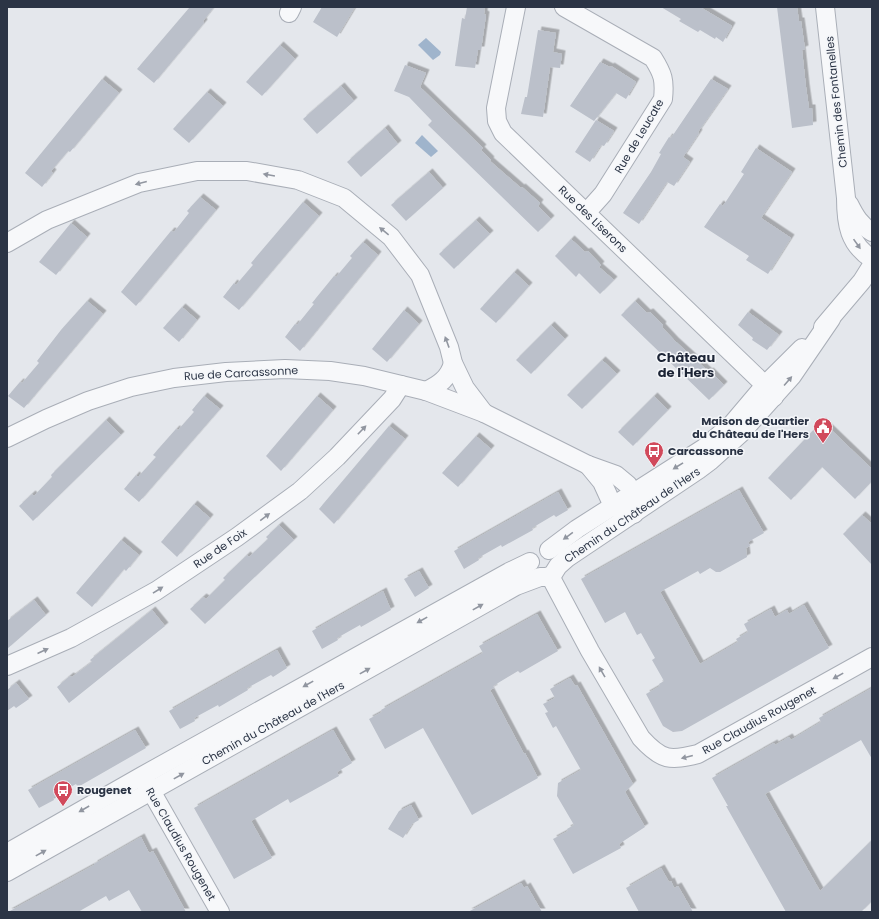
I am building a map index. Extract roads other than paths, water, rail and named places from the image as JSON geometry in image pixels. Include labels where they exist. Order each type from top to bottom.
[{"type":"street","name":"Rue des Liserons","points":[[516,7],[496,108],[497,121],[504,133],[770,391]]},
{"type":"street","name":"Rue de Leucate","points":[[564,7],[653,58],[660,70],[665,84],[663,99],[603,194],[586,213]]},
{"type":"street","name":"Chemin des Fontanelles","points":[[825,7],[846,198],[846,219],[851,236],[860,249],[872,259]]},
{"type":"street","points":[[7,243],[47,220],[139,183],[197,171],[247,171],[298,180],[344,198],[391,237],[420,275],[449,347],[453,364],[465,388],[484,413]]},
{"type":"street","name":"Chemin des Fontanelles","points":[[846,198],[856,218],[861,224],[872,232]]},
{"type":"street","name":"Chemin du Château de l'Hers","points":[[7,853],[147,783],[516,586],[549,573],[585,546],[710,461],[741,433],[770,391],[862,281],[872,265]]},
{"type":"street","points":[[426,391],[436,386],[447,377],[453,364]]},
{"type":"street","name":"Rue de Carcassonne","points":[[7,438],[46,418],[88,401],[131,387],[174,378],[226,372],[284,369],[330,371],[364,376],[426,391],[484,413],[588,465],[616,476],[628,485],[633,494]]},
{"type":"street","name":"Rue de Foix","points":[[7,666],[71,638],[156,591],[238,537],[300,491],[336,457],[392,399],[401,385]]},
{"type":"street","name":"Chemin du Château de l'Hers","points":[[549,550],[613,506],[704,448],[770,391]]},
{"type":"street","name":"Rue de Carcassonne","points":[[588,465],[602,482],[613,506]]},
{"type":"street","points":[[613,506],[634,514],[633,494]]},
{"type":"street","name":"Chemin du Château de l'Hers","points":[[7,872],[147,783],[502,576],[530,562],[533,554],[541,549],[549,550],[555,555],[558,562],[549,573]]},
{"type":"street","points":[[530,562],[532,571],[549,573]]},
{"type":"street","name":"Rue Claudius Rougenet","points":[[549,573],[590,651],[641,738],[658,754],[668,758],[678,759],[698,754],[872,657]]},
{"type":"street","name":"Rue Claudius Rougenet","points":[[147,783],[220,912]]},
{"type":"water","points":[[426,38],[441,52],[440,55],[433,60],[418,45]]},
{"type":"water","points":[[422,135],[438,151],[431,157],[415,143]]},
{"type":"place","name":"Maison de Quartier du Château de l'Hers","points":[[823,444]]},
{"type":"place","name":"Carcassonne","points":[[654,468]]},
{"type":"place","name":"Rougenet","points":[[63,807]]},
{"type":"district","name":"Château de l'Hers","points":[[686,364]]}]
